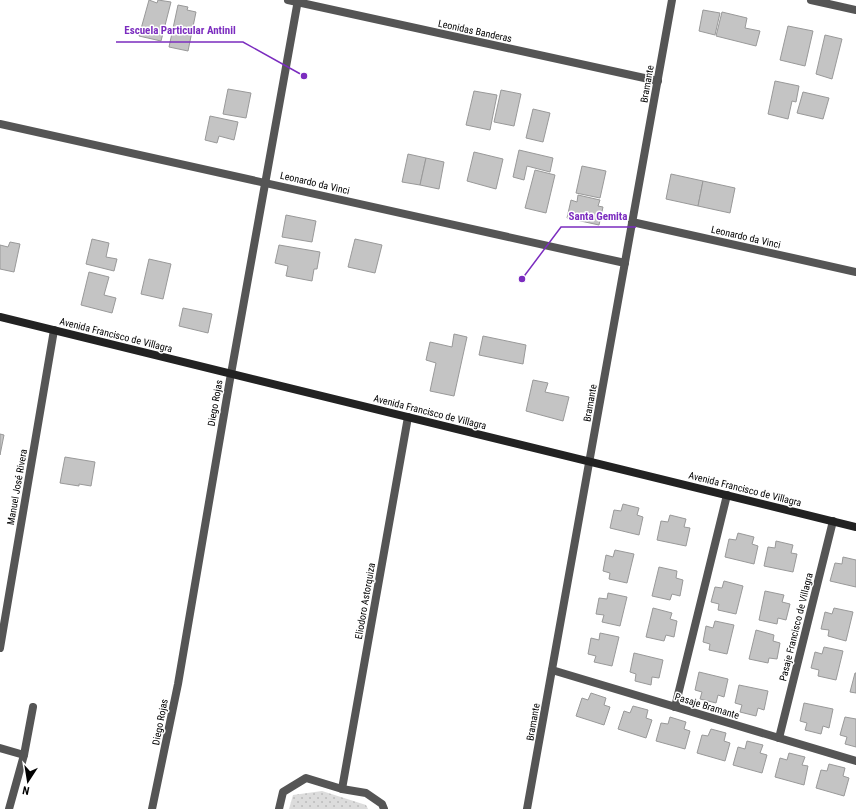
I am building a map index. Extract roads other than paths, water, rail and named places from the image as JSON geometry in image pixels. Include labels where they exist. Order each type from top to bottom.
[{"type":"street","name":"Leonidas Banderas","points":[[288,0],[658,81]]},
{"type":"street","name":"Bramante","points":[[527,809],[672,0]]},
{"type":"street","points":[[811,0],[856,10]]},
{"type":"street","name":"Diego Rojas","points":[[152,809],[178,684],[231,373],[298,1]]},
{"type":"street","name":"Leonardo da Vinci","points":[[0,124],[625,263]]},
{"type":"street","name":"Leonardo da Vinci","points":[[632,222],[856,272]]},
{"type":"street","name":"Avenida Francisco de Villagra","points":[[0,317],[856,526]]},
{"type":"street","name":"Manuel José Rivera","points":[[0,648],[54,330]]},
{"type":"street","name":"Eliodoro Astorquiza","points":[[342,789],[408,417]]},
{"type":"street","points":[[676,707],[727,495]]},
{"type":"street","name":"Pasaje Francisco de Villagra","points":[[779,738],[833,521]]},
{"type":"street","name":"Pasaje Bramante","points":[[552,670],[856,761]]},
{"type":"street","points":[[9,809],[24,755],[33,707]]},
{"type":"street","points":[[0,748],[24,755]]},
{"type":"street","points":[[279,809],[283,792],[306,778],[342,789],[366,793],[382,804],[384,809]]},
{"type":"place","name":"Escuela Particular Antinil","points":[[304,76]]},
{"type":"place","name":"Santa Gemita","points":[[522,279]]}]
